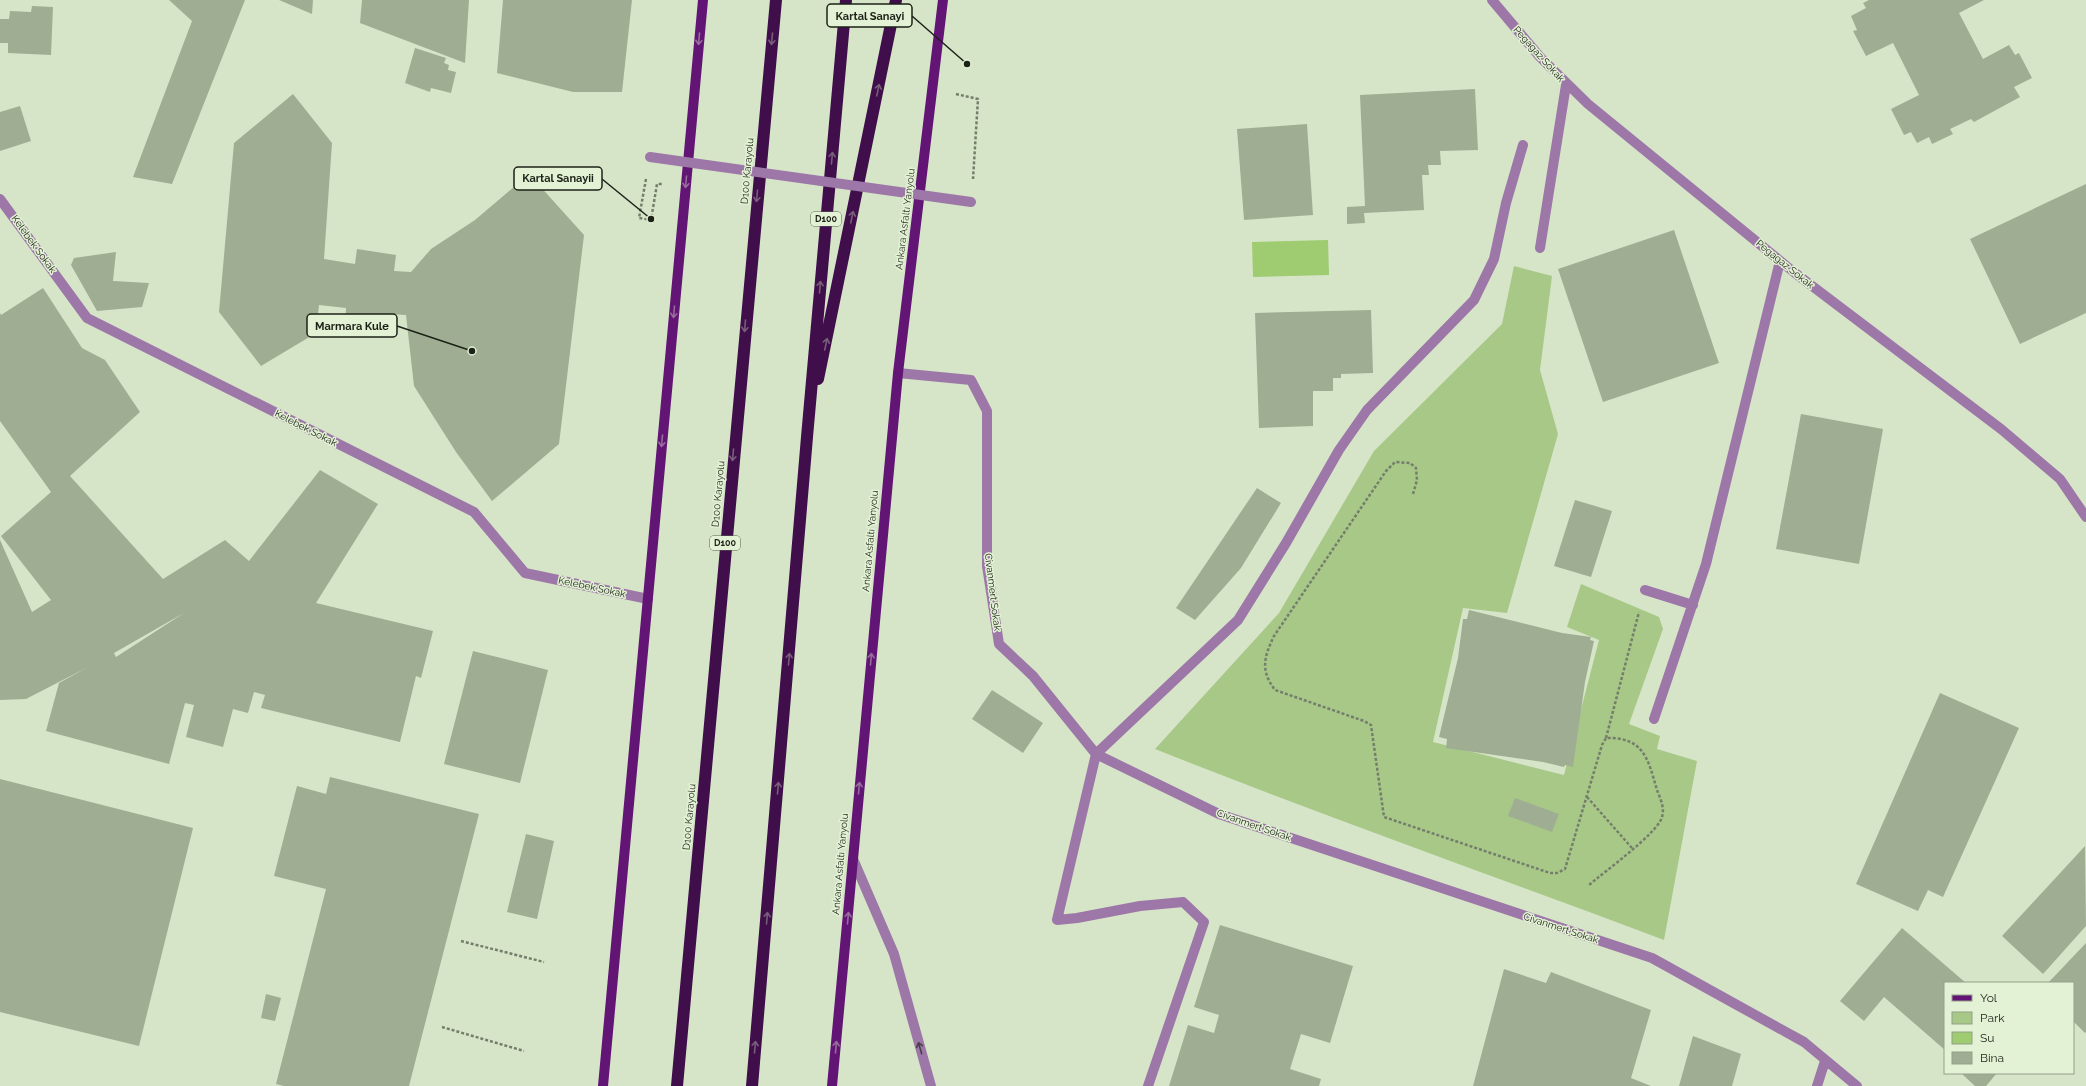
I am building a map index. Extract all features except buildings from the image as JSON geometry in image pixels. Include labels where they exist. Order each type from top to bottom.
[{"type":"highway","name":"D100 Karayolu","points":[[677,1086],[776,0]]},
{"type":"highway","name":"D100","points":[[752,1086],[806,437],[846,0]]},
{"type":"highway","points":[[806,437],[896,0]]},
{"type":"main road","points":[[603,1086],[702,0]]},
{"type":"main road","name":"Ankara Asfaltı Yanyolu","points":[[832,1086],[898,373],[943,0]]},
{"type":"street","name":"Pegagaz Sokak","points":[[1492,0],[1540,57],[1588,104],[1780,261],[2007,434],[2060,479],[2086,517]]},
{"type":"street","points":[[1540,248],[1566,84]]},
{"type":"street","points":[[1148,1086],[1204,922],[1183,902],[1140,906],[1077,918],[1057,920],[1096,754],[1238,620],[1286,543],[1339,450],[1367,410],[1474,300],[1494,259],[1506,203],[1523,145]]},
{"type":"street","points":[[650,157],[971,202]]},
{"type":"street","name":"Kelebek Sokak","points":[[0,199],[87,318],[474,512],[525,573],[648,598]]},
{"type":"street","points":[[1654,719],[1706,564],[1780,261]]},
{"type":"street","name":"Civanmert Sokak","points":[[898,373],[971,380],[987,411],[987,566],[1000,644],[1033,676],[1096,754],[1219,814],[1652,958],[1804,1042],[1825,1061],[1857,1086]]},
{"type":"street","points":[[1645,590],[1693,605]]},
{"type":"street","points":[[853,859],[894,954],[931,1086]]},
{"type":"street","points":[[1817,1086],[1825,1061]]},
{"type":"path","points":[[971,202],[978,99]]},
{"type":"path","points":[[650,157],[639,218],[651,220],[657,184]]},
{"type":"path","points":[[1413,494],[1417,480],[1416,468],[1410,463],[1395,462],[1386,471],[1274,636],[1264,661],[1269,682],[1275,690],[1364,721],[1371,725],[1384,817],[1550,874],[1558,873],[1564,869],[1602,745],[1606,738],[1645,590]]},
{"type":"path","points":[[1589,885],[1657,825],[1662,817],[1662,806],[1645,752],[1637,744],[1616,737],[1606,738]]},
{"type":"path","points":[[1586,797],[1632,848]]},
{"type":"path","points":[[461,941],[544,962]]},
{"type":"path","points":[[442,1028],[524,1051]]},
{"type":"green space","points":[[1514,266],[1552,276],[1540,370],[1558,434],[1507,613],[1463,608],[1433,742],[1564,775],[1599,640],[1567,627],[1581,584],[1659,617],[1663,629],[1629,724],[1660,736],[1657,749],[1697,761],[1664,940],[1345,822],[1155,749],[1279,613],[1374,451],[1502,324]]},
{"type":"water","points":[[1328,240],[1329,275],[1253,277],[1252,242]]},
{"type":"place","name":"Kartal Sanayi","points":[[967,64]]},
{"type":"place","name":"Kartal Sanayii","points":[[651,219]]},
{"type":"place","name":"Marmara Kule","points":[[472,351]]}]
